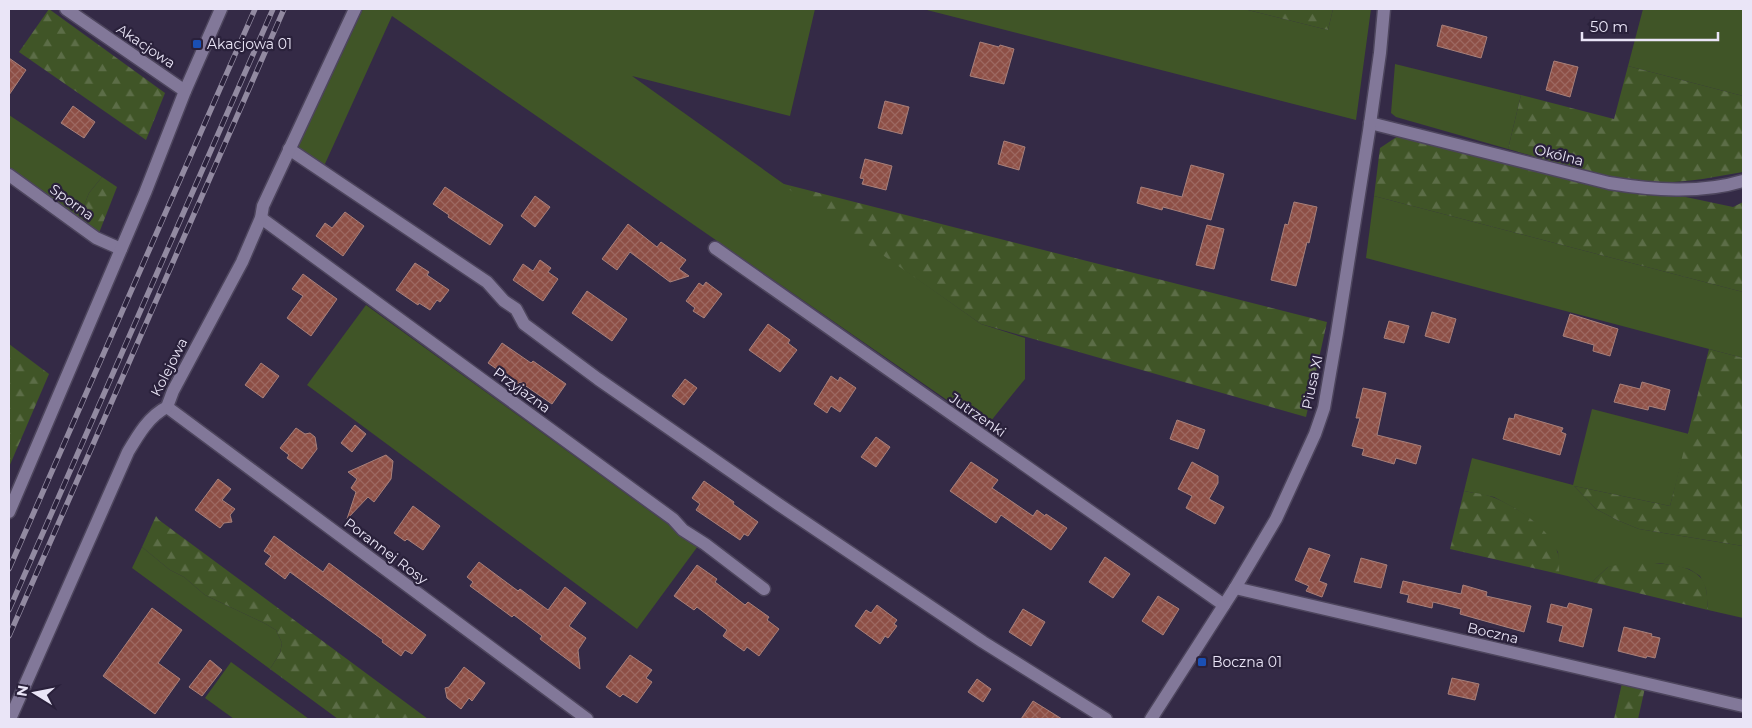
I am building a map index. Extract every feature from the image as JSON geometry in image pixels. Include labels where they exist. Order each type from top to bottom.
[{"type":"street","name":"Akacjowa","points":[[66,9],[184,91]]},
{"type":"street","points":[[9,512],[12,494],[121,249],[184,91],[221,9]]},
{"type":"street","name":"Kolejowa","points":[[10,719],[128,452],[146,425],[160,411],[167,407],[173,392],[242,262],[263,206],[355,9]]},
{"type":"street","name":"Piusa XI","points":[[1151,719],[1224,606],[1276,519],[1315,434],[1324,408],[1339,326],[1370,123],[1384,9]]},
{"type":"street","name":"Okólna","points":[[1370,123],[1627,186],[1650,189],[1688,189],[1716,187],[1743,181]]},
{"type":"street","points":[[289,150],[487,282],[504,301],[516,309],[524,324],[622,396],[974,637],[1106,719]]},
{"type":"street","name":"Sporna","points":[[9,175],[96,238],[121,249]]},
{"type":"street","name":"Przyjazna","points":[[260,218],[673,519],[684,530],[764,589]]},
{"type":"street","name":"Jutrzenki","points":[[715,248],[1224,606]]},
{"type":"street","name":"Porannej Rosy","points":[[167,407],[587,719]]},
{"type":"street","name":"Boczna","points":[[1235,588],[1743,706]]},
{"type":"green space","points":[[49,9],[165,93],[146,140],[19,52]]},
{"type":"green space","points":[[363,9],[815,9],[790,116],[632,76],[981,324],[1025,338],[1025,379],[986,427],[392,16],[324,166],[297,149]]},
{"type":"green space","points":[[923,9],[1244,9],[1328,30],[1333,9],[1371,9],[1356,120]]},
{"type":"green space","points":[[1244,9],[1333,9],[1328,30]]},
{"type":"green space","points":[[1643,9],[1743,9],[1743,96],[1628,66]]},
{"type":"green space","points":[[1395,64],[1521,95],[1508,149],[1396,117],[1391,113]]},
{"type":"green space","points":[[1628,66],[1743,96],[1743,172],[1705,179],[1667,182],[1641,181],[1590,172],[1508,149],[1521,95],[1614,119]]},
{"type":"green space","points":[[9,115],[102,177],[89,193],[79,218],[9,168]]},
{"type":"green space","points":[[1398,136],[1733,207],[1743,202],[1743,292],[1374,196],[1380,148]]},
{"type":"green space","points":[[102,177],[117,187],[99,233],[79,218],[89,193]]},
{"type":"green space","points":[[780,183],[1327,322],[1306,417],[981,324]]},
{"type":"green space","points":[[1374,196],[1743,292],[1743,358],[1366,258]]},
{"type":"green space","points":[[366,305],[698,546],[637,629],[307,385]]},
{"type":"green space","points":[[9,344],[49,374],[9,467]]},
{"type":"green space","points":[[1709,349],[1743,358],[1743,546],[1639,529],[1596,509],[1574,486],[1670,506]]},
{"type":"green space","points":[[1592,409],[1689,434],[1670,506],[1574,486],[1596,509],[1639,529],[1743,546],[1743,618],[1708,610],[1706,589],[1700,576],[1689,569],[1660,563],[1608,567],[1592,582],[1559,574],[1558,552],[1533,521],[1494,497],[1464,491],[1472,458],[1573,485]]},
{"type":"green space","points":[[1464,491],[1495,498],[1531,519],[1553,542],[1559,559],[1559,574],[1450,549]]},
{"type":"green space","points":[[156,516],[428,719],[338,719],[270,669],[280,653],[282,643],[276,630],[205,595],[184,577],[170,570],[142,547]]},
{"type":"green space","points":[[142,547],[170,570],[184,577],[205,595],[276,630],[282,643],[280,653],[270,669],[132,568]]},
{"type":"green space","points":[[1630,562],[1666,564],[1693,571],[1704,583],[1708,610],[1592,582],[1608,567]]},
{"type":"green space","points":[[231,662],[309,719],[234,719],[205,698]]},
{"type":"green space","points":[[1622,683],[1645,688],[1638,719],[1614,719]]},
{"type":"building","points":[[1442,25],[1487,37],[1481,58],[1437,46]]},
{"type":"building","points":[[980,42],[1014,49],[1004,84],[970,76]]},
{"type":"building","points":[[9,58],[26,70],[9,95]]},
{"type":"building","points":[[1554,61],[1578,67],[1570,97],[1546,90]]},
{"type":"building","points":[[885,101],[909,107],[902,134],[878,128]]},
{"type":"building","points":[[73,106],[95,122],[84,138],[61,123]]},
{"type":"building","points":[[1004,141],[1025,147],[1019,170],[998,164]]},
{"type":"building","points":[[865,159],[892,166],[886,190],[862,184],[864,179],[860,178]]},
{"type":"building","points":[[1191,165],[1224,174],[1211,220],[1163,207],[1162,210],[1137,203],[1141,187],[1182,197]]},
{"type":"building","points":[[445,187],[503,225],[490,245],[448,217],[449,215],[433,204]]},
{"type":"building","points":[[535,196],[550,207],[535,227],[521,216]]},
{"type":"building","points":[[1294,202],[1317,207],[1309,243],[1307,242],[1296,286],[1271,280],[1285,224],[1288,225]]},
{"type":"building","points":[[345,212],[364,226],[343,256],[316,236],[325,223],[332,228]]},
{"type":"building","points":[[628,224],[657,247],[661,242],[686,260],[679,269],[689,276],[670,282],[630,252],[617,270],[602,259]]},
{"type":"building","points":[[1207,225],[1224,229],[1214,269],[1196,265]]},
{"type":"building","points":[[540,260],[551,268],[548,272],[558,279],[543,301],[513,280],[523,264],[533,271]]},
{"type":"building","points":[[415,263],[429,272],[427,275],[449,290],[440,302],[437,300],[430,310],[419,303],[418,305],[396,290]]},
{"type":"building","points":[[303,274],[337,299],[311,336],[287,318],[303,296],[292,289]]},
{"type":"building","points":[[706,282],[722,294],[704,318],[693,311],[695,308],[686,301],[699,283],[703,286]]},
{"type":"building","points":[[587,291],[627,319],[612,341],[572,313]]},
{"type":"building","points":[[1432,312],[1456,319],[1449,343],[1425,336]]},
{"type":"building","points":[[1570,314],[1618,329],[1610,356],[1593,351],[1594,345],[1563,336]]},
{"type":"building","points":[[1389,321],[1409,326],[1404,343],[1384,338]]},
{"type":"building","points":[[768,324],[790,340],[788,343],[797,350],[780,372],[749,350]]},
{"type":"building","points":[[502,343],[531,363],[533,361],[566,384],[552,404],[488,363]]},
{"type":"building","points":[[261,363],[279,376],[263,398],[245,385]]},
{"type":"building","points":[[831,376],[838,381],[840,377],[856,388],[840,412],[831,406],[827,413],[814,404]]},
{"type":"building","points":[[685,379],[697,388],[684,405],[672,396]]},
{"type":"building","points":[[1642,382],[1670,390],[1665,410],[1649,406],[1648,410],[1614,402],[1620,384],[1640,389]]},
{"type":"building","points":[[1363,388],[1386,393],[1377,435],[1421,446],[1416,464],[1396,458],[1394,464],[1362,455],[1364,449],[1352,446],[1360,418],[1356,418]]},
{"type":"building","points":[[1515,414],[1563,428],[1561,432],[1566,434],[1560,455],[1503,439],[1509,418],[1514,419]]},
{"type":"building","points":[[1177,420],[1205,430],[1198,449],[1170,439]]},
{"type":"building","points":[[355,425],[366,434],[352,452],[341,443]]},
{"type":"building","points":[[296,428],[305,434],[310,433],[315,437],[317,449],[302,469],[287,458],[289,455],[280,448]]},
{"type":"building","points":[[876,437],[890,447],[876,467],[861,457]]},
{"type":"building","points":[[386,455],[393,461],[391,479],[374,502],[368,497],[347,519],[356,492],[351,488],[357,479],[348,472]]},
{"type":"building","points":[[971,462],[998,480],[992,488],[1033,516],[1037,510],[1067,528],[1051,550],[1001,515],[996,523],[950,491]]},
{"type":"building","points":[[1192,462],[1218,476],[1218,483],[1209,499],[1224,507],[1215,524],[1186,508],[1192,496],[1178,489]]},
{"type":"building","points":[[218,479],[231,489],[222,500],[235,509],[230,515],[232,522],[224,523],[220,528],[195,510]]},
{"type":"building","points":[[704,481],[758,522],[748,536],[744,534],[740,540],[696,510],[700,504],[692,498]]},
{"type":"building","points":[[413,506],[440,526],[423,550],[394,533]]},
{"type":"building","points":[[274,536],[323,572],[329,563],[426,635],[412,654],[405,650],[401,656],[382,642],[383,640],[290,572],[285,579],[265,564],[271,556],[264,551]]},
{"type":"building","points":[[1309,548],[1330,555],[1319,581],[1327,584],[1322,597],[1306,591],[1309,586],[1295,580]]},
{"type":"building","points":[[1105,557],[1130,574],[1113,598],[1089,582]]},
{"type":"building","points":[[1361,558],[1387,565],[1381,588],[1354,582]]},
{"type":"building","points":[[479,562],[518,591],[520,589],[548,610],[565,587],[586,603],[569,626],[586,638],[578,650],[580,669],[540,639],[542,636],[514,615],[512,617],[470,586],[473,582],[467,577]]},
{"type":"building","points":[[697,565],[717,579],[715,582],[745,605],[748,602],[769,617],[767,620],[779,629],[759,656],[747,647],[744,651],[723,636],[727,630],[697,607],[694,610],[674,596]]},
{"type":"building","points":[[1403,581],[1461,594],[1463,585],[1487,592],[1486,596],[1531,606],[1524,632],[1460,614],[1461,609],[1433,602],[1432,608],[1407,602],[1409,595],[1400,593]]},
{"type":"building","points":[[1158,596],[1179,609],[1163,635],[1142,621]]},
{"type":"building","points":[[1569,603],[1592,609],[1583,647],[1559,641],[1563,626],[1547,622],[1551,604],[1567,608]]},
{"type":"building","points":[[877,605],[897,620],[894,624],[897,626],[888,638],[885,636],[880,644],[855,626],[866,610],[871,613]]},
{"type":"building","points":[[152,608],[182,630],[158,663],[180,679],[155,714],[103,676]]},
{"type":"building","points":[[1023,609],[1045,622],[1031,646],[1009,632]]},
{"type":"building","points":[[1624,627],[1660,638],[1655,658],[1647,656],[1646,658],[1618,651]]},
{"type":"building","points":[[630,655],[652,670],[646,678],[652,682],[637,703],[623,694],[620,697],[606,687]]},
{"type":"building","points":[[210,660],[222,670],[202,696],[189,687]]},
{"type":"building","points":[[464,667],[485,683],[472,701],[469,698],[461,709],[447,698],[445,688],[449,687]]},
{"type":"building","points":[[1452,678],[1479,684],[1475,700],[1448,694]]},
{"type":"building","points":[[977,679],[991,689],[983,702],[968,692]]},
{"type":"building","points":[[1033,701],[1062,719],[1021,719]]},
{"type":"railway","points":[[9,569],[255,9]]},
{"type":"railway","points":[[9,610],[273,9]]},
{"type":"railway","points":[[9,636],[284,9]]},
{"type":"place","name":"Akacjowa 01","points":[[197,44]]},
{"type":"place","name":"Boczna 01","points":[[1202,662]]}]
